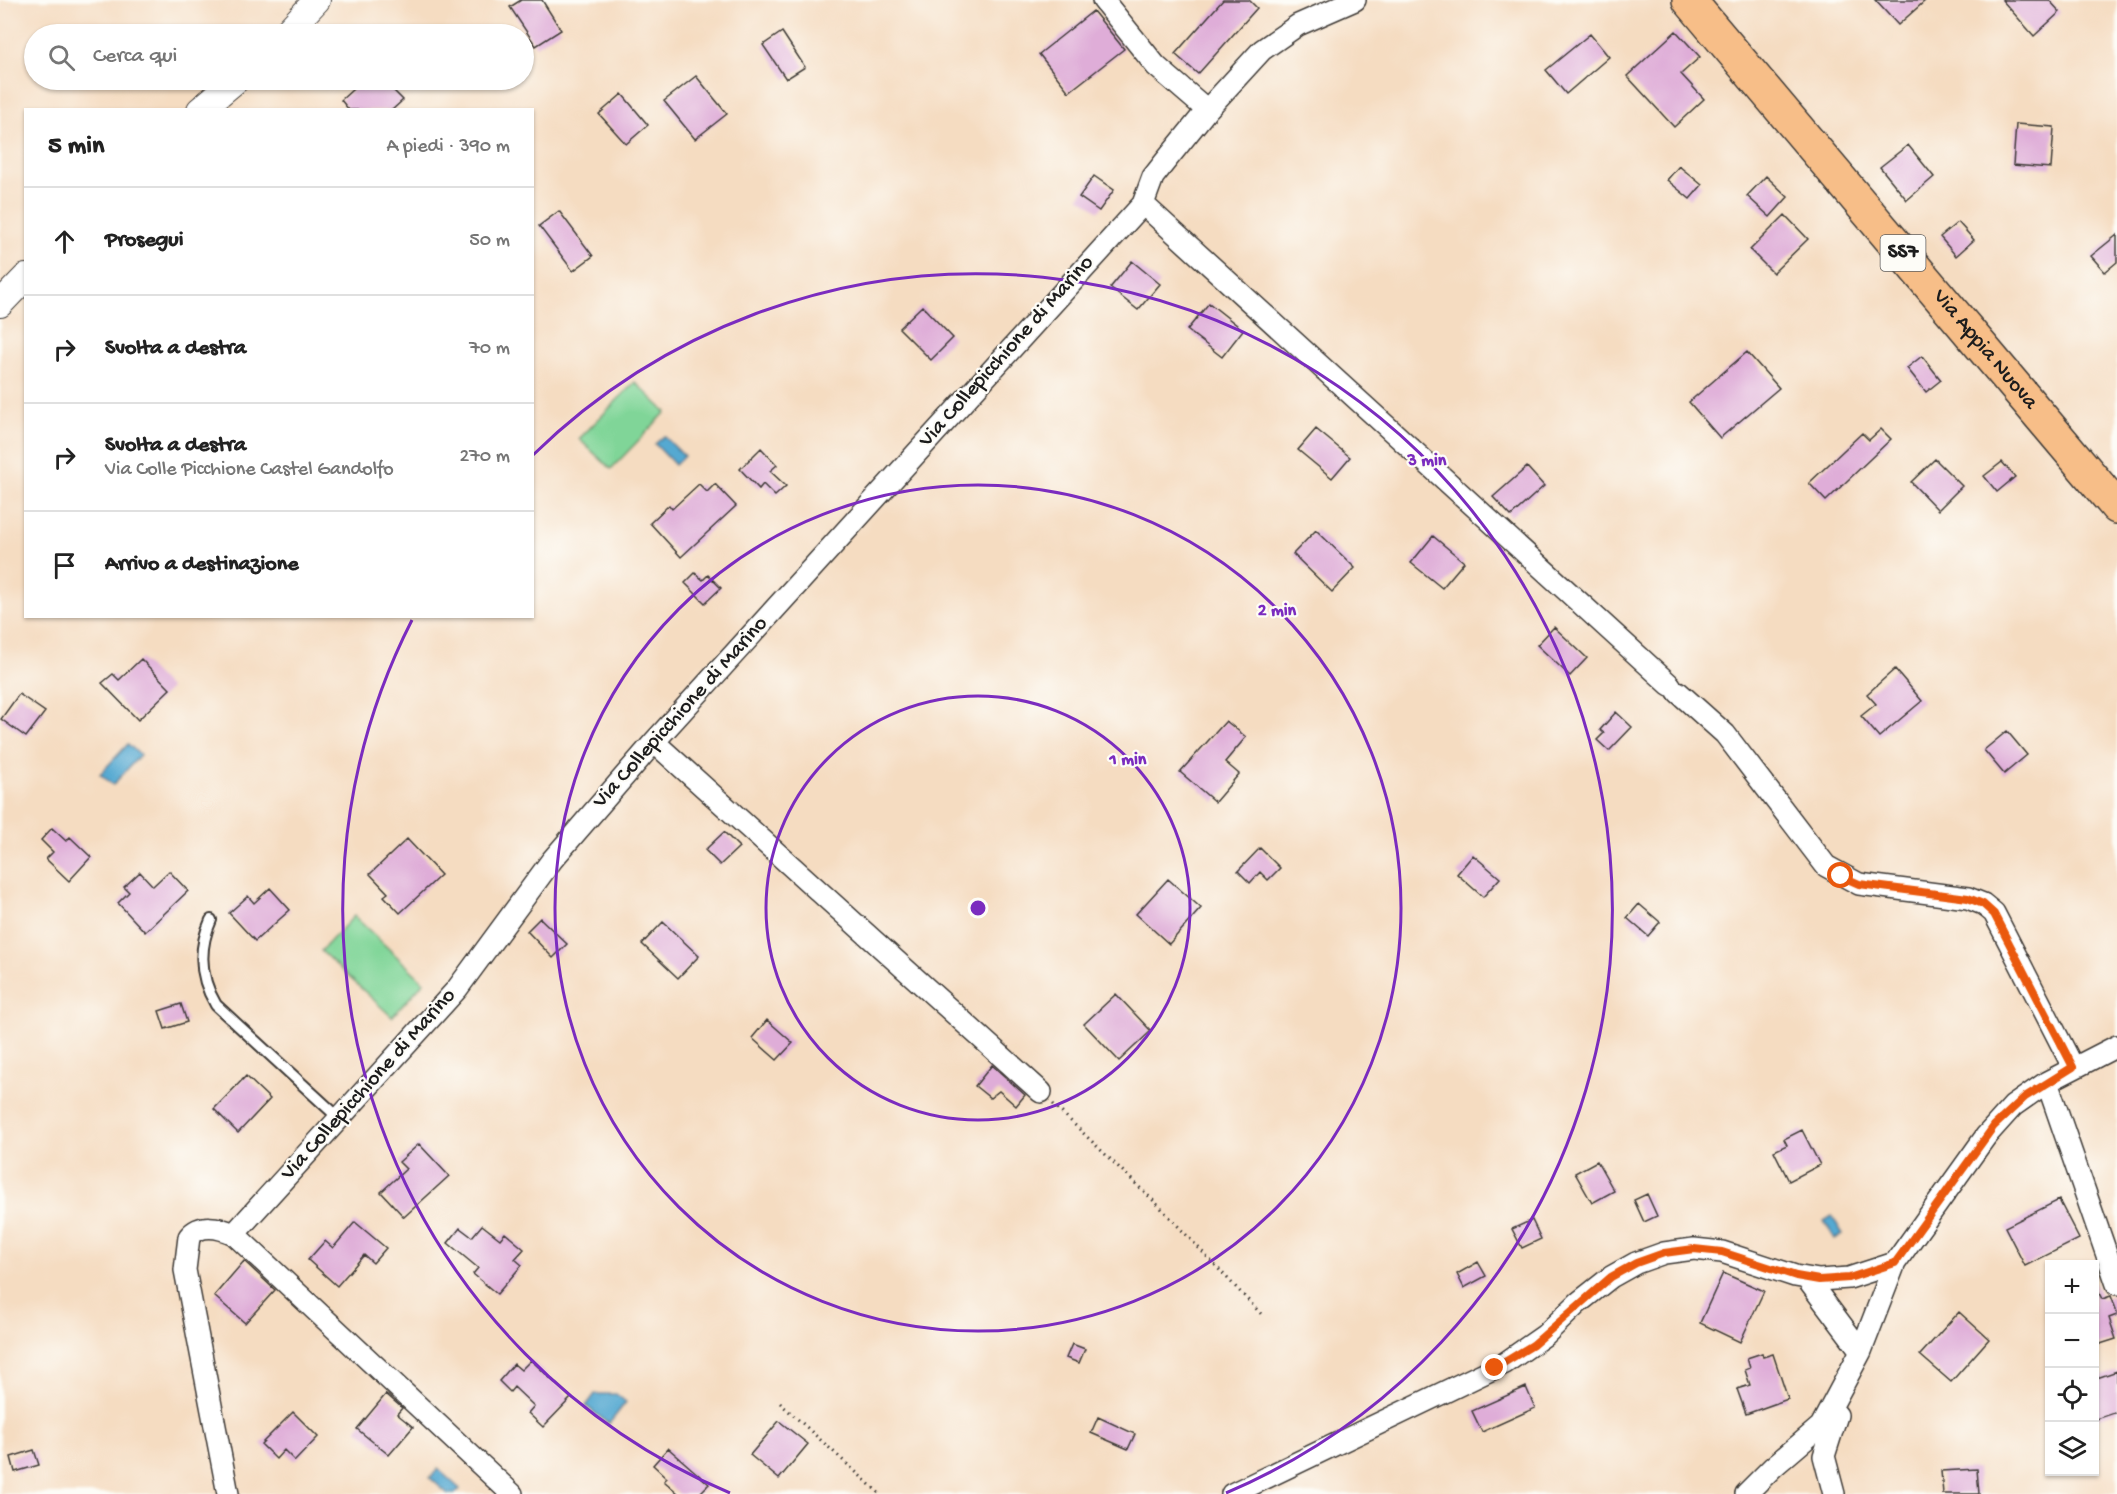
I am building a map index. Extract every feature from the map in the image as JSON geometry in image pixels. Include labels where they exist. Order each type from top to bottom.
[{"type":"main road","name":"Via Appia Nuova","points":[[1689,0],[2117,507]]},
{"type":"street","points":[[294,24],[317,0]]},
{"type":"street","points":[[1103,0],[1156,66],[1207,110]]},
{"type":"street","name":"Via Collepicchione di Marino","points":[[234,1234],[457,989],[552,860],[654,742],[1143,204],[1158,170],[1207,110],[1274,40],[1305,21],[1355,0]]},
{"type":"street","points":[[202,108],[224,90]]},
{"type":"street","points":[[1143,204],[1725,734],[1826,866],[1859,884],[1968,898],[1983,904],[1994,914],[2073,1067]]},
{"type":"street","points":[[0,304],[24,279]]},
{"type":"street","points":[[654,742],[1041,1092]]},
{"type":"street","points":[[1746,1494],[1773,1467],[1821,1426],[1861,1351],[1895,1263],[1990,1131],[2013,1106],[2047,1082],[2117,1046]]},
{"type":"street","points":[[2047,1082],[2117,1284]]},
{"type":"street","points":[[228,1494],[186,1278],[185,1260],[189,1237],[197,1229],[219,1228],[234,1234],[512,1494]]},
{"type":"street","points":[[1232,1494],[1505,1363],[1545,1335],[1611,1277],[1650,1257],[1679,1250],[1708,1250],[1750,1259],[1807,1279],[1849,1278],[1895,1263]]},
{"type":"street","points":[[1807,1279],[1861,1351]]},
{"type":"street","points":[[1834,1494],[1824,1456],[1837,1415],[1837,1396]]},
{"type":"lane","points":[[211,920],[205,933],[202,964],[207,990],[216,1005],[339,1118]]},
{"type":"path","points":[[1041,1092],[1160,1207],[1264,1317]]},
{"type":"path","points":[[780,1403],[880,1494]]},
{"type":"green space","points":[[635,382],[666,412],[611,469],[579,439]]},
{"type":"green space","points":[[354,916],[424,982],[392,1017],[321,951]]},
{"type":"water","points":[[664,436],[684,456],[675,465],[655,444]]},
{"type":"water","points":[[128,744],[140,755],[113,785],[100,774]]},
{"type":"water","points":[[1832,1216],[1843,1234],[1835,1239],[1824,1221]]},
{"type":"water","points":[[595,1394],[616,1394],[626,1402],[609,1424],[586,1406]]},
{"type":"water","points":[[438,1469],[460,1489],[455,1494],[448,1494],[430,1478]]},
{"type":"building","points":[[521,0],[542,0],[561,30],[536,46],[534,24],[521,24],[510,7]]},
{"type":"building","points":[[1223,0],[1249,0],[1257,8],[1198,74],[1175,54]]},
{"type":"building","points":[[1875,0],[1926,0],[1898,25]]},
{"type":"building","points":[[2002,0],[2049,0],[2060,12],[2034,36]]},
{"type":"building","points":[[1093,11],[1124,49],[1069,92],[1039,54]]},
{"type":"building","points":[[1676,31],[1700,57],[1681,74],[1704,99],[1674,127],[1627,76]]},
{"type":"building","points":[[782,32],[805,67],[786,79],[763,45]]},
{"type":"building","points":[[1590,34],[1609,57],[1566,94],[1546,70]]},
{"type":"building","points":[[696,76],[727,114],[695,139],[664,101]]},
{"type":"building","points":[[352,90],[393,90],[403,100],[394,108],[347,108],[341,100]]},
{"type":"building","points":[[622,94],[648,125],[626,144],[599,114]]},
{"type":"building","points":[[2016,124],[2054,127],[2051,168],[2013,165]]},
{"type":"building","points":[[1908,145],[1934,177],[1907,200],[1880,167]]},
{"type":"building","points":[[1679,166],[1702,185],[1690,199],[1667,180]]},
{"type":"building","points":[[1094,176],[1114,190],[1099,211],[1079,197]]},
{"type":"building","points":[[1766,176],[1788,197],[1770,217],[1747,196]]},
{"type":"building","points":[[559,211],[593,256],[573,271],[539,226]]},
{"type":"building","points":[[1785,215],[1808,239],[1773,273],[1750,250]]},
{"type":"building","points":[[1958,222],[1974,240],[1956,256],[1940,237]]},
{"type":"building","points":[[2117,235],[2117,262],[2105,272],[2091,256]]},
{"type":"building","points":[[1132,261],[1160,284],[1138,310],[1110,288]]},
{"type":"building","points":[[1209,303],[1243,330],[1222,357],[1187,330]]},
{"type":"building","points":[[922,306],[953,338],[931,360],[899,328]]},
{"type":"building","points":[[1747,352],[1779,388],[1720,438],[1689,402]]},
{"type":"building","points":[[1922,356],[1941,380],[1926,392],[1907,368]]},
{"type":"building","points":[[1316,429],[1350,457],[1332,478],[1298,450]]},
{"type":"building","points":[[1881,429],[1891,439],[1826,501],[1809,483],[1862,433],[1869,440]]},
{"type":"building","points":[[761,448],[777,465],[770,471],[786,486],[775,496],[763,484],[759,489],[740,469]]},
{"type":"building","points":[[1935,459],[1962,486],[1938,510],[1911,482]]},
{"type":"building","points":[[2002,462],[2015,477],[1997,492],[1984,476]]},
{"type":"building","points":[[1527,467],[1544,486],[1511,516],[1493,497]]},
{"type":"building","points":[[699,484],[707,492],[715,484],[736,506],[681,557],[650,523],[669,505],[672,509]]},
{"type":"building","points":[[1316,530],[1355,568],[1332,592],[1293,554]]},
{"type":"building","points":[[1433,536],[1464,562],[1442,588],[1411,563]]},
{"type":"building","points":[[695,573],[703,580],[708,575],[721,588],[705,603],[685,583]]},
{"type":"building","points":[[1554,627],[1587,658],[1570,676],[1537,645]]},
{"type":"building","points":[[141,659],[170,689],[138,720],[102,683],[113,674],[119,680]]},
{"type":"building","points":[[1895,669],[1922,701],[1879,737],[1861,716],[1876,704],[1867,694]]},
{"type":"building","points":[[19,694],[45,712],[26,737],[1,719]]},
{"type":"building","points":[[1616,712],[1632,727],[1609,751],[1597,740],[1604,733],[1600,730]]},
{"type":"building","points":[[1226,721],[1246,737],[1225,762],[1239,774],[1215,802],[1180,772]]},
{"type":"building","points":[[2007,731],[2027,755],[2004,774],[1984,750]]},
{"type":"building","points":[[52,828],[66,841],[70,837],[91,857],[69,881],[46,859],[53,852],[41,840]]},
{"type":"building","points":[[724,832],[739,847],[720,865],[705,850]]},
{"type":"building","points":[[407,839],[441,875],[400,913],[384,896],[388,893],[370,874]]},
{"type":"building","points":[[1260,848],[1280,868],[1268,880],[1260,872],[1250,883],[1238,871]]},
{"type":"building","points":[[1473,855],[1500,878],[1483,897],[1457,874]]},
{"type":"building","points":[[169,871],[188,891],[145,932],[118,903],[129,892],[124,887],[140,872],[153,886]]},
{"type":"building","points":[[1168,879],[1201,908],[1169,944],[1136,914]]},
{"type":"building","points":[[270,888],[290,910],[255,941],[229,913],[248,896],[254,903]]},
{"type":"building","points":[[1639,904],[1660,922],[1648,936],[1627,918]]},
{"type":"building","points":[[540,918],[567,944],[553,958],[527,931]]},
{"type":"building","points":[[663,922],[699,956],[678,978],[642,944]]},
{"type":"building","points":[[1116,994],[1151,1031],[1119,1061],[1084,1024]]},
{"type":"building","points":[[181,1004],[187,1022],[165,1029],[159,1011]]},
{"type":"building","points":[[767,1020],[793,1043],[777,1060],[752,1038]]},
{"type":"building","points":[[992,1065],[1025,1095],[1016,1106],[999,1091],[990,1098],[975,1086]]},
{"type":"building","points":[[246,1076],[270,1099],[238,1133],[214,1109]]},
{"type":"building","points":[[1802,1130],[1820,1165],[1789,1181],[1774,1151],[1787,1145],[1784,1139]]},
{"type":"building","points":[[419,1144],[449,1176],[404,1217],[381,1192],[406,1169],[399,1162]]},
{"type":"building","points":[[1597,1161],[1614,1191],[1592,1203],[1575,1173]]},
{"type":"building","points":[[1647,1194],[1657,1216],[1644,1222],[1634,1200]]},
{"type":"building","points":[[2059,1200],[2079,1239],[2025,1266],[2005,1227]]},
{"type":"building","points":[[1532,1220],[1541,1239],[1522,1248],[1512,1229]]},
{"type":"building","points":[[355,1222],[386,1248],[373,1263],[364,1255],[337,1286],[308,1260],[325,1241],[333,1248]]},
{"type":"building","points":[[482,1225],[500,1239],[505,1233],[524,1249],[515,1259],[522,1265],[497,1294],[473,1274],[478,1268],[448,1243],[460,1228],[472,1237]]},
{"type":"building","points":[[244,1261],[275,1290],[245,1323],[214,1296]]},
{"type":"building","points":[[1478,1262],[1486,1276],[1464,1288],[1457,1274]]},
{"type":"building","points":[[1723,1273],[1764,1291],[1740,1342],[1700,1323]]},
{"type":"building","points":[[2099,1293],[2102,1299],[2111,1296],[2117,1312],[2117,1315],[2109,1318],[2116,1339],[2099,1344]]},
{"type":"building","points":[[1959,1312],[1989,1339],[1951,1382],[1920,1355]]},
{"type":"building","points":[[1072,1344],[1085,1349],[1079,1363],[1066,1358]]},
{"type":"building","points":[[1762,1353],[1763,1357],[1773,1354],[1788,1399],[1746,1414],[1737,1389],[1750,1385],[1745,1370],[1750,1368],[1747,1358]]},
{"type":"building","points":[[531,1360],[571,1398],[543,1427],[528,1413],[534,1406],[514,1387],[510,1392],[499,1381],[514,1364],[521,1370]]},
{"type":"building","points":[[2117,1371],[2117,1412],[2099,1418],[2099,1377]]},
{"type":"building","points":[[1526,1387],[1535,1408],[1482,1432],[1472,1411]]},
{"type":"building","points":[[386,1394],[402,1408],[397,1414],[413,1427],[389,1455],[357,1429]]},
{"type":"building","points":[[293,1412],[318,1437],[295,1461],[284,1450],[276,1459],[261,1444]]},
{"type":"building","points":[[1098,1417],[1135,1434],[1128,1449],[1091,1433]]},
{"type":"building","points":[[779,1421],[808,1444],[779,1479],[750,1455]]},
{"type":"building","points":[[668,1448],[709,1484],[699,1494],[679,1494],[664,1481],[667,1478],[653,1465]]},
{"type":"building","points":[[34,1450],[39,1465],[15,1472],[11,1457]]},
{"type":"building","points":[[1977,1469],[1979,1494],[1943,1494],[1941,1471]]},
{"type":"route","points":[[1495,1368],[1533,1345],[1556,1326],[1578,1303],[1611,1277],[1636,1263],[1664,1253],[1694,1249],[1722,1252],[1750,1259],[1796,1276],[1819,1280],[1849,1278],[1895,1263],[1922,1228],[1978,1145],[1994,1126],[2025,1097],[2073,1067],[1994,914],[1983,904],[1968,898],[1859,884],[1841,876]]}]
